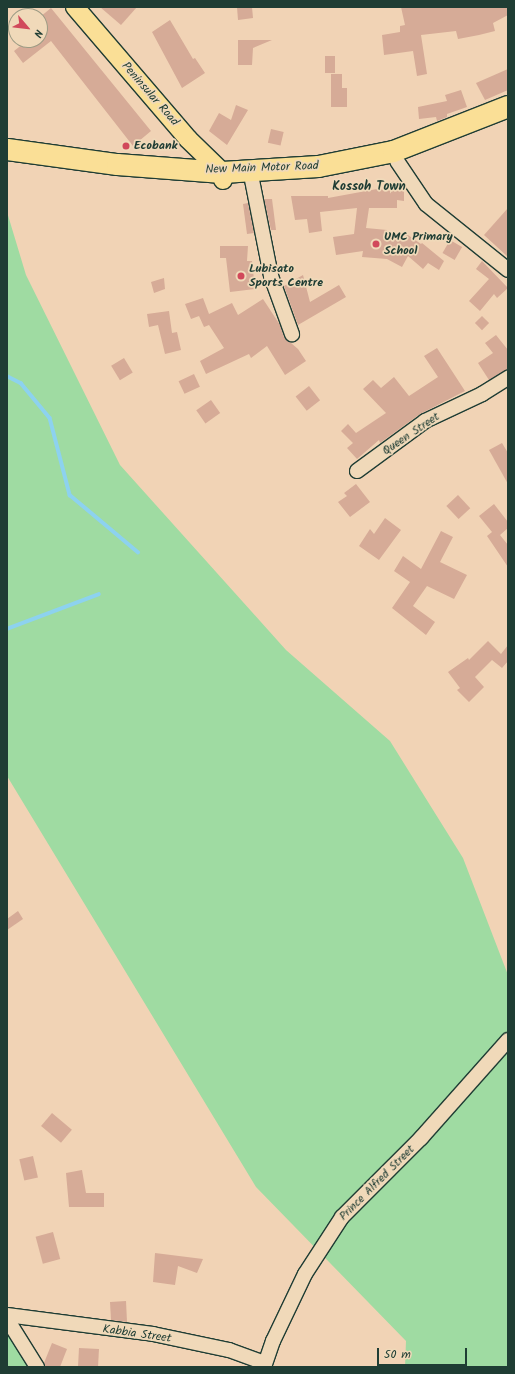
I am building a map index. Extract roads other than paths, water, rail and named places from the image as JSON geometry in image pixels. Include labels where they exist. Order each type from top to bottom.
[{"type":"highway","name":"New Main Motor Road","points":[[7,159],[115,175],[222,176],[318,166],[393,151],[508,106]]},
{"type":"highway","name":"New Main Motor Road","points":[[7,149],[252,180],[319,176],[397,161],[508,118]]},
{"type":"main road","name":"Peninsular Road","points":[[74,7],[188,139],[222,176]]},
{"type":"street","points":[[397,161],[426,204],[508,270]]},
{"type":"street","points":[[252,180],[271,276],[292,334]]},
{"type":"street","name":"Queen Street","points":[[357,471],[425,421],[482,394],[508,378]]},
{"type":"street","name":"Prince Alfred Street","points":[[264,1365],[305,1274],[342,1217],[421,1138],[508,1040]]},
{"type":"street","name":"Kabbia Street","points":[[7,1315],[153,1334],[229,1350],[264,1365]]},
{"type":"street","points":[[7,1319],[38,1367]]},
{"type":"waterway","points":[[7,376],[21,383],[50,418],[70,495],[138,552]]},
{"type":"waterway","points":[[7,629],[99,594]]},
{"type":"place","name":"Ecobank","points":[[126,146]]},
{"type":"place","name":"UMC Primary School","points":[[376,244]]},
{"type":"place","name":"Lubisato Sports Centre","points":[[241,276]]},
{"type":"district","name":"Kossoh Town","points":[[369,187]]}]
